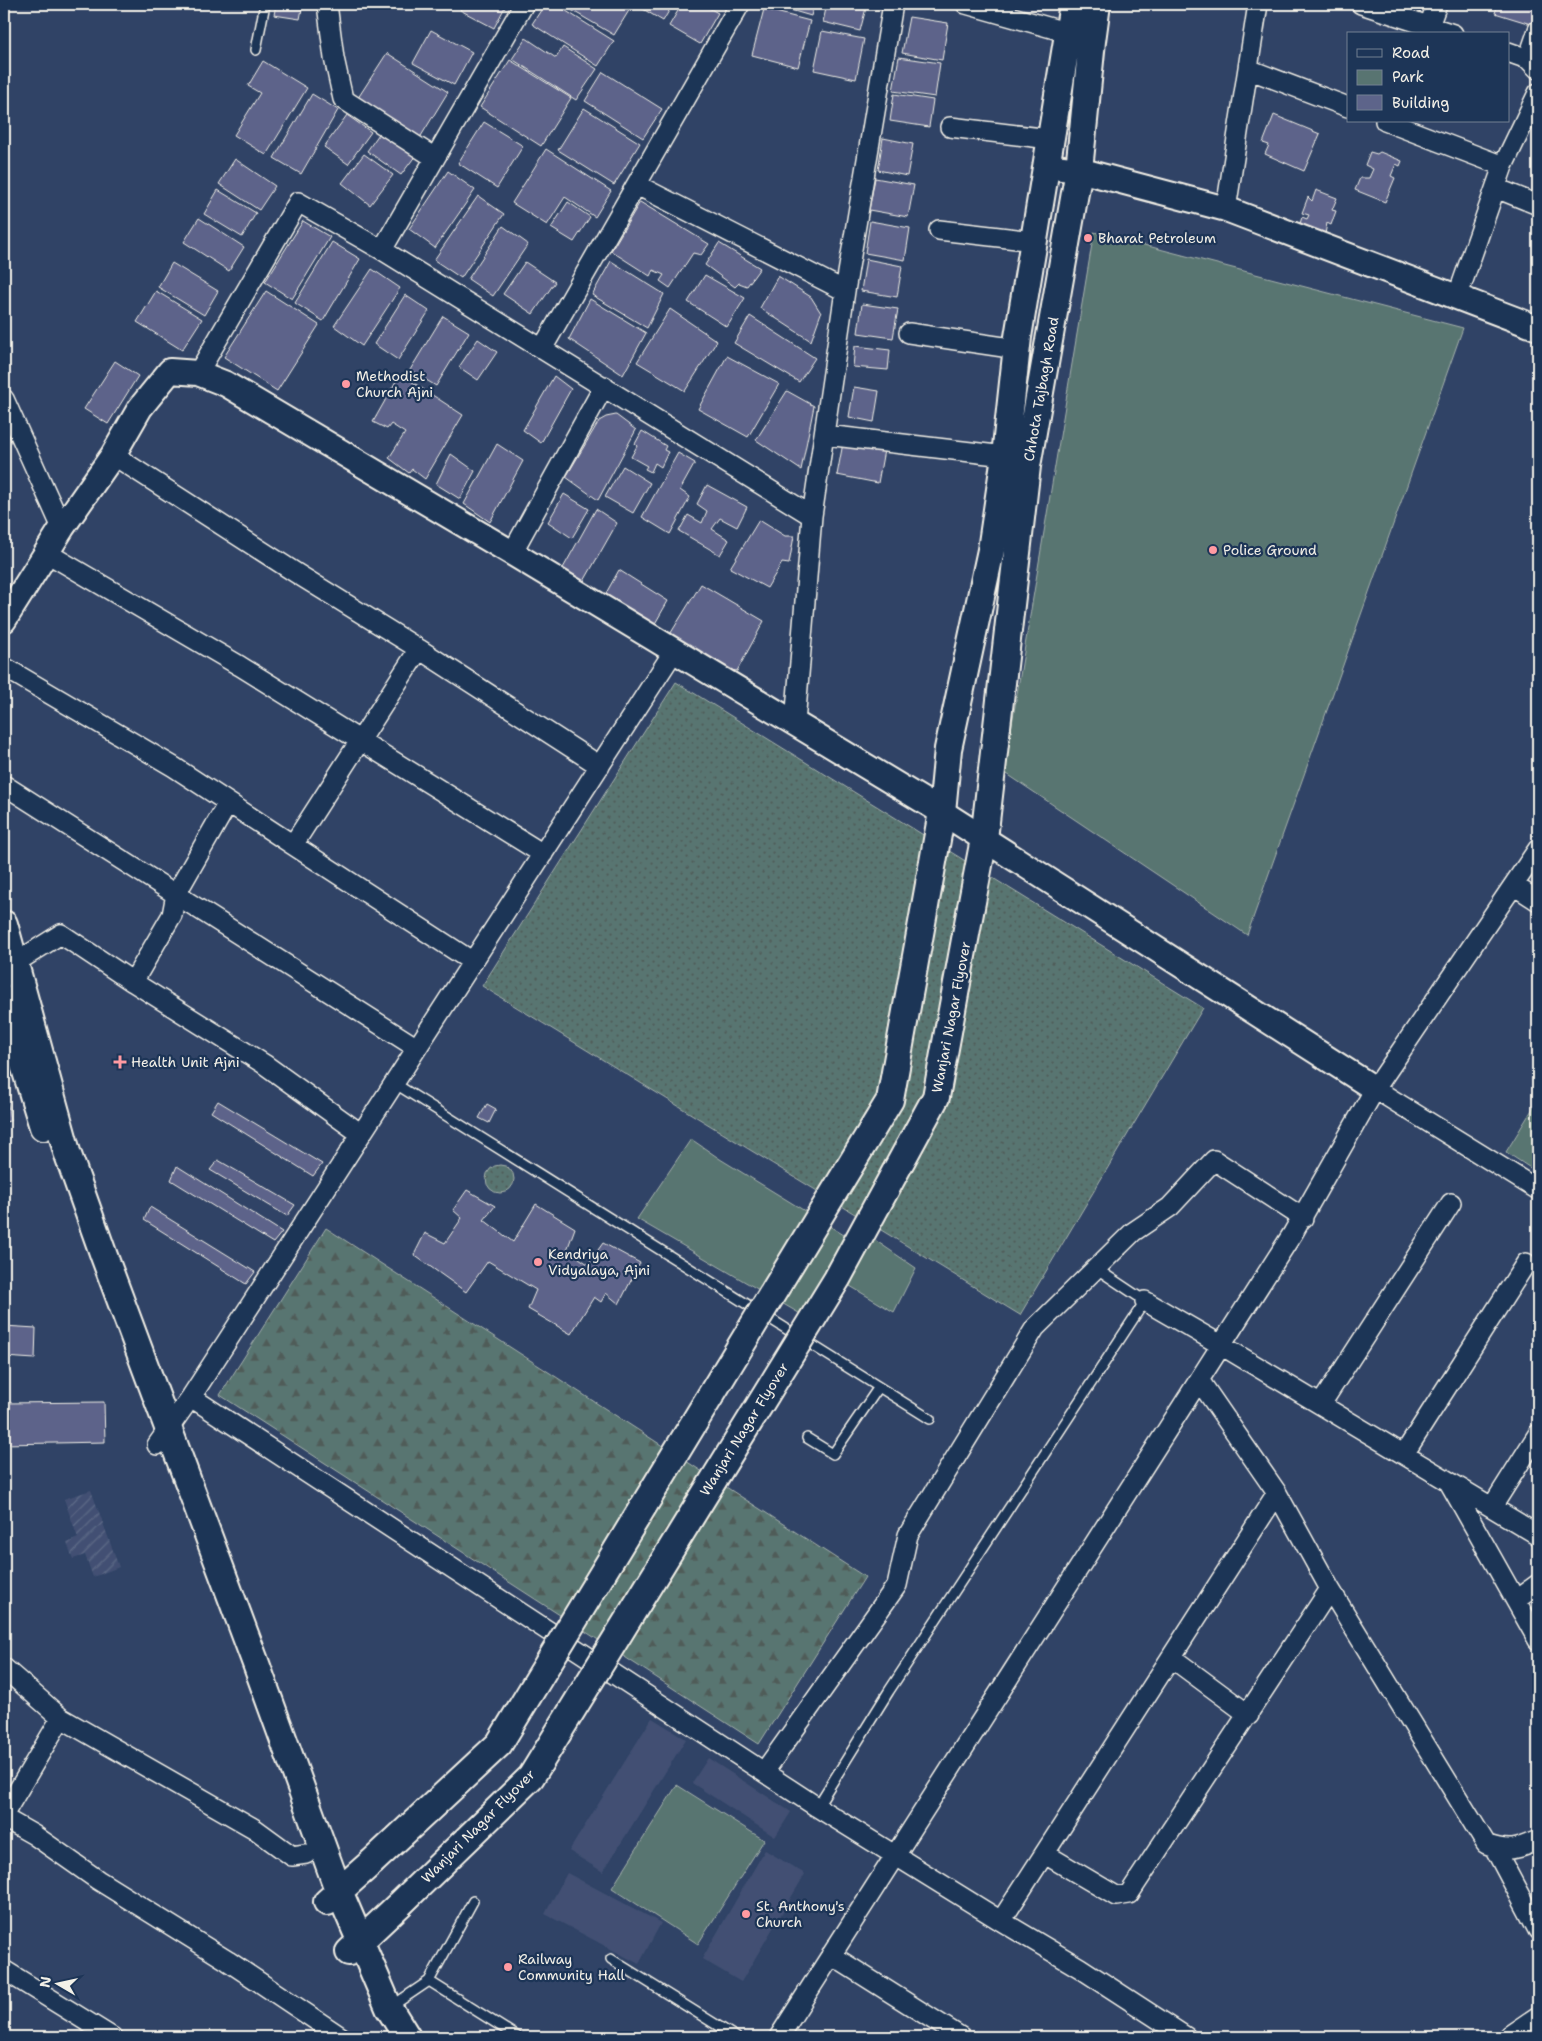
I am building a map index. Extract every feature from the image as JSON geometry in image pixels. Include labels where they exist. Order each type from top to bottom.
[{"type":"main road","points":[[333,1898],[499,1744],[890,1100],[942,812],[948,749],[991,550],[1005,456],[1016,349],[1073,4]]},
{"type":"main road","name":"Chhota Tajbagh Road","points":[[984,839],[1027,466],[1079,170],[1097,4]]},
{"type":"main road","name":"Wanjari Nagar Flyover","points":[[354,1948],[531,1777],[836,1279],[936,1096],[984,839]]},
{"type":"main road","points":[[4,924],[67,1152],[162,1437],[306,1854],[333,1898]]},
{"type":"main road","points":[[4,1000],[9,1036],[61,1185],[162,1437],[224,1576],[333,1898],[354,1948],[377,2020],[386,2037]]},
{"type":"main road","points":[[354,1948],[407,2037]]},
{"type":"street","points":[[327,4],[334,58],[343,99],[435,158]]},
{"type":"street","points":[[382,250],[524,4]]},
{"type":"street","points":[[542,349],[740,4]]},
{"type":"street","points":[[795,723],[812,516],[826,435],[846,291],[893,4]]},
{"type":"street","points":[[966,4],[1069,33]]},
{"type":"street","points":[[1226,209],[1258,4]]},
{"type":"street","points":[[1361,4],[1447,32]]},
{"type":"street","points":[[1429,26],[1437,4]]},
{"type":"street","points":[[1510,53],[1533,64],[1538,30]]},
{"type":"street","points":[[1248,69],[1347,107]]},
{"type":"street","points":[[1456,298],[1503,166],[1538,93]]},
{"type":"street","points":[[1388,122],[1503,166]]},
{"type":"street","points":[[950,126],[1050,139]]},
{"type":"street","points":[[1046,166],[1079,170],[1226,209],[1538,328]]},
{"type":"street","points":[[637,185],[846,291]]},
{"type":"street","points":[[1496,188],[1538,205]]},
{"type":"street","points":[[198,373],[298,202],[382,250],[812,516]]},
{"type":"street","points":[[939,230],[1034,241]]},
{"type":"street","points":[[910,333],[1016,349]]},
{"type":"street","points":[[4,620],[62,528],[113,455],[140,408],[170,371],[198,373],[226,384],[512,552],[942,812],[1375,1089],[1538,1190]]},
{"type":"street","points":[[512,552],[604,386]]},
{"type":"street","points":[[4,399],[62,528]]},
{"type":"street","points":[[826,435],[1005,456]]},
{"type":"street","points":[[113,455],[296,574],[419,649],[600,766]]},
{"type":"street","points":[[46,554],[240,666],[543,854]]},
{"type":"street","points":[[292,845],[419,649]]},
{"type":"street","points":[[162,1437],[191,1397],[674,651]]},
{"type":"street","points":[[4,667],[174,767],[473,962]]},
{"type":"street","points":[[4,785],[417,1048]]},
{"type":"street","points":[[133,982],[172,915],[176,894],[228,802]]},
{"type":"street","points":[[779,2037],[1303,1218],[1375,1089],[1538,849]]},
{"type":"street","points":[[1514,886],[1538,901]]},
{"type":"street","points":[[15,963],[61,934],[133,982],[264,1064],[361,1134]]},
{"type":"street","points":[[764,1772],[897,1585],[908,1534],[1035,1328],[1133,1232],[1170,1206],[1214,1160],[1303,1218]]},
{"type":"street","points":[[1321,1404],[1451,1203]]},
{"type":"street","points":[[1404,1454],[1526,1263]]},
{"type":"street","points":[[1145,1301],[1321,1404],[1538,1535]]},
{"type":"street","points":[[1199,1380],[1278,1493],[1330,1589],[1486,1844],[1515,1850],[1538,1840]]},
{"type":"street","points":[[191,1397],[817,1807],[1001,1922],[1084,1971],[1186,2037]]},
{"type":"street","points":[[1474,1527],[1495,1508],[1538,1434]]},
{"type":"street","points":[[1448,1480],[1538,1640]]},
{"type":"street","points":[[1001,1922],[1278,1493]]},
{"type":"street","points":[[1516,1600],[1538,1584]]},
{"type":"street","points":[[1044,1854],[1116,1896],[1129,1894],[1330,1589]]},
{"type":"street","points":[[1172,1658],[1249,1714]]},
{"type":"street","points":[[4,1668],[60,1718],[256,1829],[292,1856],[306,1854]]},
{"type":"street","points":[[60,1718],[4,1816],[98,1880],[220,1956],[341,2037]]},
{"type":"street","points":[[1494,1847],[1538,1930]]},
{"type":"street","points":[[831,1955],[961,2037]]},
{"type":"street","points":[[4,1970],[112,2037]]},
{"type":"street","points":[[1507,2037],[1538,2016]]},
{"type":"lane","points":[[256,50],[265,4]]},
{"type":"lane","points":[[394,1083],[930,1419]]},
{"type":"lane","points":[[817,1807],[890,1691],[1145,1301],[1097,1269]]},
{"type":"lane","points":[[807,1438],[833,1454],[879,1386]]},
{"type":"lane","points":[[389,2008],[429,1981],[473,1901]]},
{"type":"lane","points":[[611,1959],[736,2037]]},
{"type":"lane","points":[[429,1981],[518,2037]]},
{"type":"shaded area","points":[[91,1490],[119,1567],[93,1577],[85,1555],[73,1559],[67,1543],[78,1538],[64,1499]]},
{"type":"shaded area","points":[[652,1718],[686,1739],[603,1872],[569,1851]]},
{"type":"shaded area","points":[[708,1758],[791,1812],[775,1837],[692,1783]]},
{"type":"shaded area","name":"St. Anthony's Church","points":[[765,1850],[805,1874],[741,1982],[702,1959]]},
{"type":"shaded area","points":[[567,1873],[661,1923],[639,1964],[545,1914]]},
{"type":"green space","name":"Police Ground","points":[[1094,232],[1463,328],[1247,935],[1004,772]]},
{"type":"green space","points":[[676,682],[1203,1008],[1020,1315],[482,986]]},
{"type":"green space","points":[[1538,1100],[1538,1173],[1506,1152]]},
{"type":"green space","points":[[691,1139],[720,1159],[857,1243],[866,1234],[916,1268],[894,1312],[833,1276],[804,1316],[637,1219]]},
{"type":"green space","points":[[500,1165],[510,1169],[514,1179],[510,1189],[500,1193],[490,1189],[486,1179],[490,1169]]},
{"type":"green space","points":[[326,1228],[865,1577],[759,1744],[220,1395]]},
{"type":"green space","points":[[677,1785],[764,1840],[698,1944],[612,1888]]},
{"type":"building","points":[[276,4],[303,4],[300,19],[274,15]]},
{"type":"building","points":[[463,4],[506,5],[494,28],[460,10]]},
{"type":"building","points":[[545,4],[555,4],[614,41],[598,66],[532,24]]},
{"type":"building","points":[[561,4],[633,4],[614,35]]},
{"type":"building","points":[[639,4],[673,4],[663,21],[638,6]]},
{"type":"building","points":[[682,4],[702,4],[718,13],[700,44],[669,26]]},
{"type":"building","points":[[770,4],[814,4],[811,16]]},
{"type":"building","points":[[827,4],[867,4],[860,31],[823,22]]},
{"type":"building","points":[[1498,4],[1538,4],[1534,25],[1495,13]]},
{"type":"building","points":[[764,9],[810,21],[798,67],[752,55]]},
{"type":"building","points":[[909,17],[948,23],[942,60],[902,53]]},
{"type":"building","points":[[431,30],[472,52],[454,85],[413,63]]},
{"type":"building","points":[[822,31],[864,39],[856,79],[814,70]]},
{"type":"building","points":[[526,38],[556,58],[563,47],[597,69],[576,100],[512,59]]},
{"type":"building","points":[[387,53],[448,92],[418,141],[356,101]]},
{"type":"building","points":[[899,57],[940,63],[935,97],[893,91]]},
{"type":"building","points":[[510,60],[571,98],[541,146],[480,107]]},
{"type":"building","points":[[263,61],[307,88],[266,155],[234,135],[260,93],[248,86]]},
{"type":"building","points":[[603,72],[662,109],[643,138],[585,101]]},
{"type":"building","points":[[312,94],[338,110],[301,174],[274,158]]},
{"type":"building","points":[[894,94],[933,100],[929,127],[890,121]]},
{"type":"building","points":[[584,108],[640,143],[614,185],[558,150]]},
{"type":"building","points":[[347,115],[371,132],[348,164],[324,147]]},
{"type":"building","points":[[1274,115],[1320,134],[1304,171],[1265,154],[1269,145],[1263,143]]},
{"type":"building","points":[[484,122],[523,146],[497,188],[458,163]]},
{"type":"building","points":[[381,131],[416,155],[401,175],[367,151]]},
{"type":"building","points":[[883,138],[913,144],[907,176],[878,170]]},
{"type":"building","points":[[546,149],[611,191],[595,217],[565,197],[547,225],[512,203]]},
{"type":"building","points":[[1370,152],[1377,154],[1380,152],[1402,161],[1400,166],[1396,164],[1391,176],[1395,178],[1385,202],[1355,190],[1360,178],[1369,178],[1373,169],[1365,165]]},
{"type":"building","points":[[364,154],[393,175],[370,205],[342,183]]},
{"type":"building","points":[[235,159],[275,186],[259,210],[219,184]]},
{"type":"building","points":[[448,171],[475,190],[435,248],[409,229]]},
{"type":"building","points":[[875,178],[914,185],[908,217],[869,210]]},
{"type":"building","points":[[218,190],[256,213],[242,237],[204,214]]},
{"type":"building","points":[[1316,190],[1337,198],[1332,210],[1336,211],[1331,225],[1327,223],[1324,240],[1298,230],[1302,217],[1307,219],[1309,215],[1302,213],[1308,197],[1312,201]]},
{"type":"building","points":[[478,196],[504,214],[461,278],[434,260]]},
{"type":"building","points":[[568,202],[590,217],[574,242],[551,228]]},
{"type":"building","points":[[640,202],[709,244],[701,255],[693,253],[670,288],[660,281],[664,275],[653,270],[650,276],[611,251]]},
{"type":"building","points":[[199,218],[244,247],[229,271],[184,242]]},
{"type":"building","points":[[303,221],[330,237],[292,299],[265,282]]},
{"type":"building","points":[[870,221],[910,228],[905,260],[865,253]]},
{"type":"building","points":[[503,226],[528,244],[493,296],[468,279]]},
{"type":"building","points":[[332,242],[360,259],[323,321],[295,303]]},
{"type":"building","points":[[719,243],[760,268],[747,286],[739,283],[735,287],[705,265]]},
{"type":"building","points":[[866,259],[902,266],[897,297],[861,291]]},
{"type":"building","points":[[611,261],[664,294],[647,328],[592,295]]},
{"type":"building","points":[[525,262],[555,282],[533,314],[503,294]]},
{"type":"building","points":[[172,263],[218,291],[204,315],[158,287]]},
{"type":"building","points":[[372,269],[400,288],[362,346],[334,326]]},
{"type":"building","points":[[705,275],[745,298],[727,327],[688,302]]},
{"type":"building","points":[[778,276],[811,297],[821,313],[811,341],[760,308]]},
{"type":"building","points":[[156,291],[202,319],[182,350],[137,322]]},
{"type":"building","points":[[266,291],[319,325],[277,391],[224,357]]},
{"type":"building","points":[[405,295],[429,311],[398,360],[374,344]]},
{"type":"building","points":[[590,299],[646,333],[623,375],[569,339]]},
{"type":"building","points":[[862,304],[898,309],[893,338],[858,333]]},
{"type":"building","points":[[670,309],[717,341],[685,391],[637,362]]},
{"type":"building","points":[[443,316],[469,332],[436,386],[410,370]]},
{"type":"building","points":[[750,316],[815,358],[799,382],[734,343]]},
{"type":"building","points":[[478,339],[497,352],[478,380],[459,367]]},
{"type":"building","points":[[855,346],[890,350],[888,370],[853,367]]},
{"type":"building","points":[[727,356],[779,384],[748,437],[698,409]]},
{"type":"building","points":[[115,361],[138,376],[108,424],[84,409]]},
{"type":"building","points":[[400,374],[463,415],[425,479],[412,469],[409,473],[389,458],[405,433],[391,424],[387,429],[373,422]]},
{"type":"building","points":[[554,376],[571,389],[541,443],[523,430]]},
{"type":"building","points":[[854,387],[879,391],[874,422],[849,417]]},
{"type":"building","points":[[787,391],[814,406],[801,470],[756,440]]},
{"type":"building","points":[[616,415],[636,430],[598,500],[566,477],[599,421]]},
{"type":"building","points":[[642,431],[666,446],[664,450],[668,452],[661,467],[655,463],[651,472],[645,469],[647,466],[631,457]]},
{"type":"building","points":[[843,443],[884,450],[878,483],[837,475]]},
{"type":"building","points":[[497,444],[523,461],[490,522],[464,504]]},
{"type":"building","points":[[678,453],[695,463],[680,490],[690,497],[670,534],[642,517]]},
{"type":"building","points":[[451,454],[475,471],[460,499],[436,484]]},
{"type":"building","points":[[623,466],[650,483],[633,513],[605,497]]},
{"type":"building","points":[[707,485],[747,507],[737,527],[720,518],[712,529],[729,540],[720,555],[679,531],[688,515],[702,523],[707,511],[697,504]]},
{"type":"building","points":[[564,494],[589,509],[572,538],[548,522]]},
{"type":"building","points":[[596,509],[617,523],[583,583],[562,570]]},
{"type":"building","points":[[759,520],[785,536],[794,536],[789,564],[782,563],[767,588],[730,568]]},
{"type":"building","points":[[619,570],[668,601],[653,627],[605,595]]},
{"type":"building","points":[[701,584],[764,621],[737,671],[723,669],[669,636]]},
{"type":"building","points":[[4,1076],[10,1121],[4,1122]]},
{"type":"building","points":[[218,1101],[322,1164],[313,1176],[211,1112]]},
{"type":"building","points":[[487,1104],[496,1109],[489,1123],[479,1118]]},
{"type":"building","points":[[218,1160],[295,1205],[287,1216],[210,1170]]},
{"type":"building","points":[[177,1166],[282,1232],[273,1243],[171,1180]]},
{"type":"building","name":"Kendriya Vidyalaya, Ajni","points":[[467,1190],[495,1206],[484,1220],[513,1242],[536,1204],[575,1228],[567,1250],[588,1264],[603,1243],[640,1263],[619,1304],[606,1293],[601,1302],[594,1297],[571,1334],[528,1309],[536,1290],[488,1261],[466,1292],[414,1255],[425,1233],[445,1243],[462,1218],[453,1210]]},
{"type":"building","points":[[150,1207],[255,1272],[246,1284],[144,1220]]},
{"type":"building","points":[[4,1326],[36,1328],[35,1359],[4,1357]]},
{"type":"building","points":[[104,1402],[105,1442],[4,1444],[4,1403]]},
{"type":"place","name":"Bharat Petroleum","points":[[1088,238]]},
{"type":"place","name":"Methodist Church Ajni","points":[[346,384]]},
{"type":"place","name":"Police Ground","points":[[1213,550]]},
{"type":"place","name":"Health Unit Ajni","points":[[120,1062]]},
{"type":"place","name":"Kendriya Vidyalaya, Ajni","points":[[538,1262]]},
{"type":"place","name":"St. Anthony's Church","points":[[746,1914]]},
{"type":"place","name":"Railway Community Hall","points":[[508,1967]]}]
